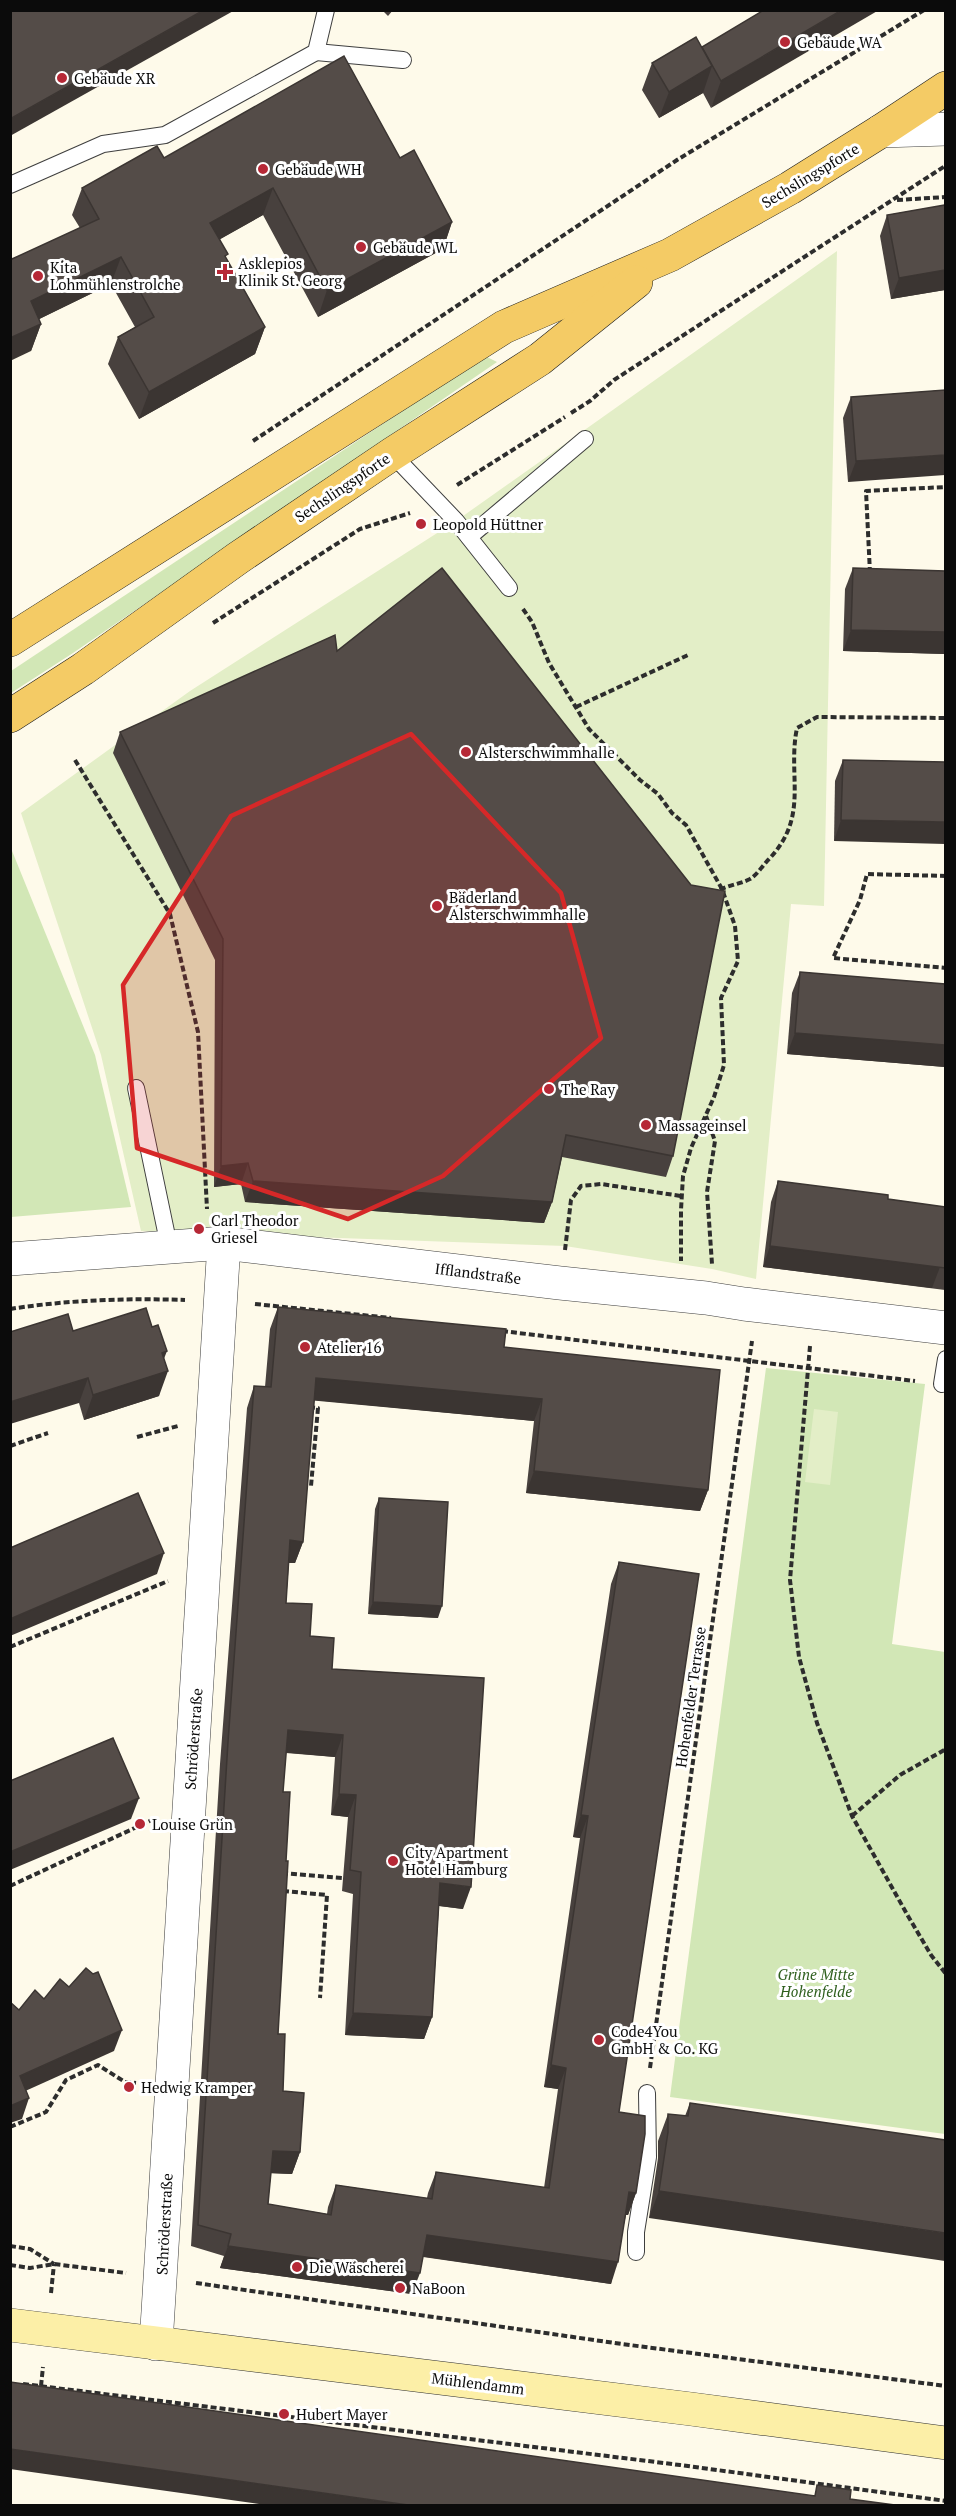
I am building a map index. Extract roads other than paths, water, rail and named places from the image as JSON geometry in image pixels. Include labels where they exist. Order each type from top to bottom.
[{"type":"main road","name":"Sechslingspforte","points":[[10,640],[504,327],[670,255],[790,188],[945,88]]},
{"type":"main road","name":"Sechslingspforte","points":[[10,716],[83,669],[238,558],[392,454],[540,359],[670,255]]},
{"type":"main road","name":"Mühlendamm","points":[[10,2325],[691,2409],[945,2443]]},
{"type":"street","points":[[881,131],[945,129]]},
{"type":"street","name":"Ifflandstraße","points":[[10,1259],[216,1243],[945,1328]]},
{"type":"street","name":"Schröderstraße","points":[[156,2344],[220,1301],[216,1243]]},
{"type":"lane","points":[[316,52],[326,10]]},
{"type":"lane","points":[[10,185],[103,144],[165,135],[316,52],[403,60]]},
{"type":"lane","points":[[469,537],[585,439]]},
{"type":"lane","points":[[392,454],[469,537],[509,588]]},
{"type":"lane","points":[[136,1088],[169,1246]]},
{"type":"lane","points":[[942,1384],[945,1359]]},
{"type":"lane","points":[[636,2252],[636,2232],[648,2157],[647,2093]]},
{"type":"place","name":"Gebäude WA","points":[[785,42]]},
{"type":"place","name":"Gebäude XR","points":[[62,78]]},
{"type":"place","name":"Gebäude WH","points":[[263,169]]},
{"type":"place","name":"Gebäude WL","points":[[361,247]]},
{"type":"place","name":"Asklepios Klinik St. Georg","points":[[225,272]]},
{"type":"place","name":"Kita Lohmühlenstrolche","points":[[38,276]]},
{"type":"place","name":"Leopold Hüttner","points":[[421,524]]},
{"type":"place","name":"Alsterschwimmhalle","points":[[466,752]]},
{"type":"place","name":"Bäderland Alsterschwimmhalle","points":[[437,906]]},
{"type":"place","name":"The Ray","points":[[549,1089]]},
{"type":"place","name":"Massageinsel","points":[[646,1125]]},
{"type":"place","name":"Carl Theodor Griesel","points":[[199,1229]]},
{"type":"place","name":"Atelier 16","points":[[305,1347]]},
{"type":"place","name":"Louise Grün","points":[[140,1824]]},
{"type":"place","name":"City Apartment Hotel Hamburg","points":[[393,1861]]},
{"type":"place","name":"Code4You GmbH & Co. KG","points":[[599,2040]]},
{"type":"place","name":"Hedwig Kramper","points":[[129,2087]]},
{"type":"place","name":"Die Wäscherei","points":[[297,2267]]},
{"type":"place","name":"NaBoon","points":[[400,2288]]},
{"type":"place","name":"Hubert Mayer","points":[[284,2414]]},
{"type":"park label","name":"Grüne Mitte Hohenfelde","points":[[816,1982]]}]
